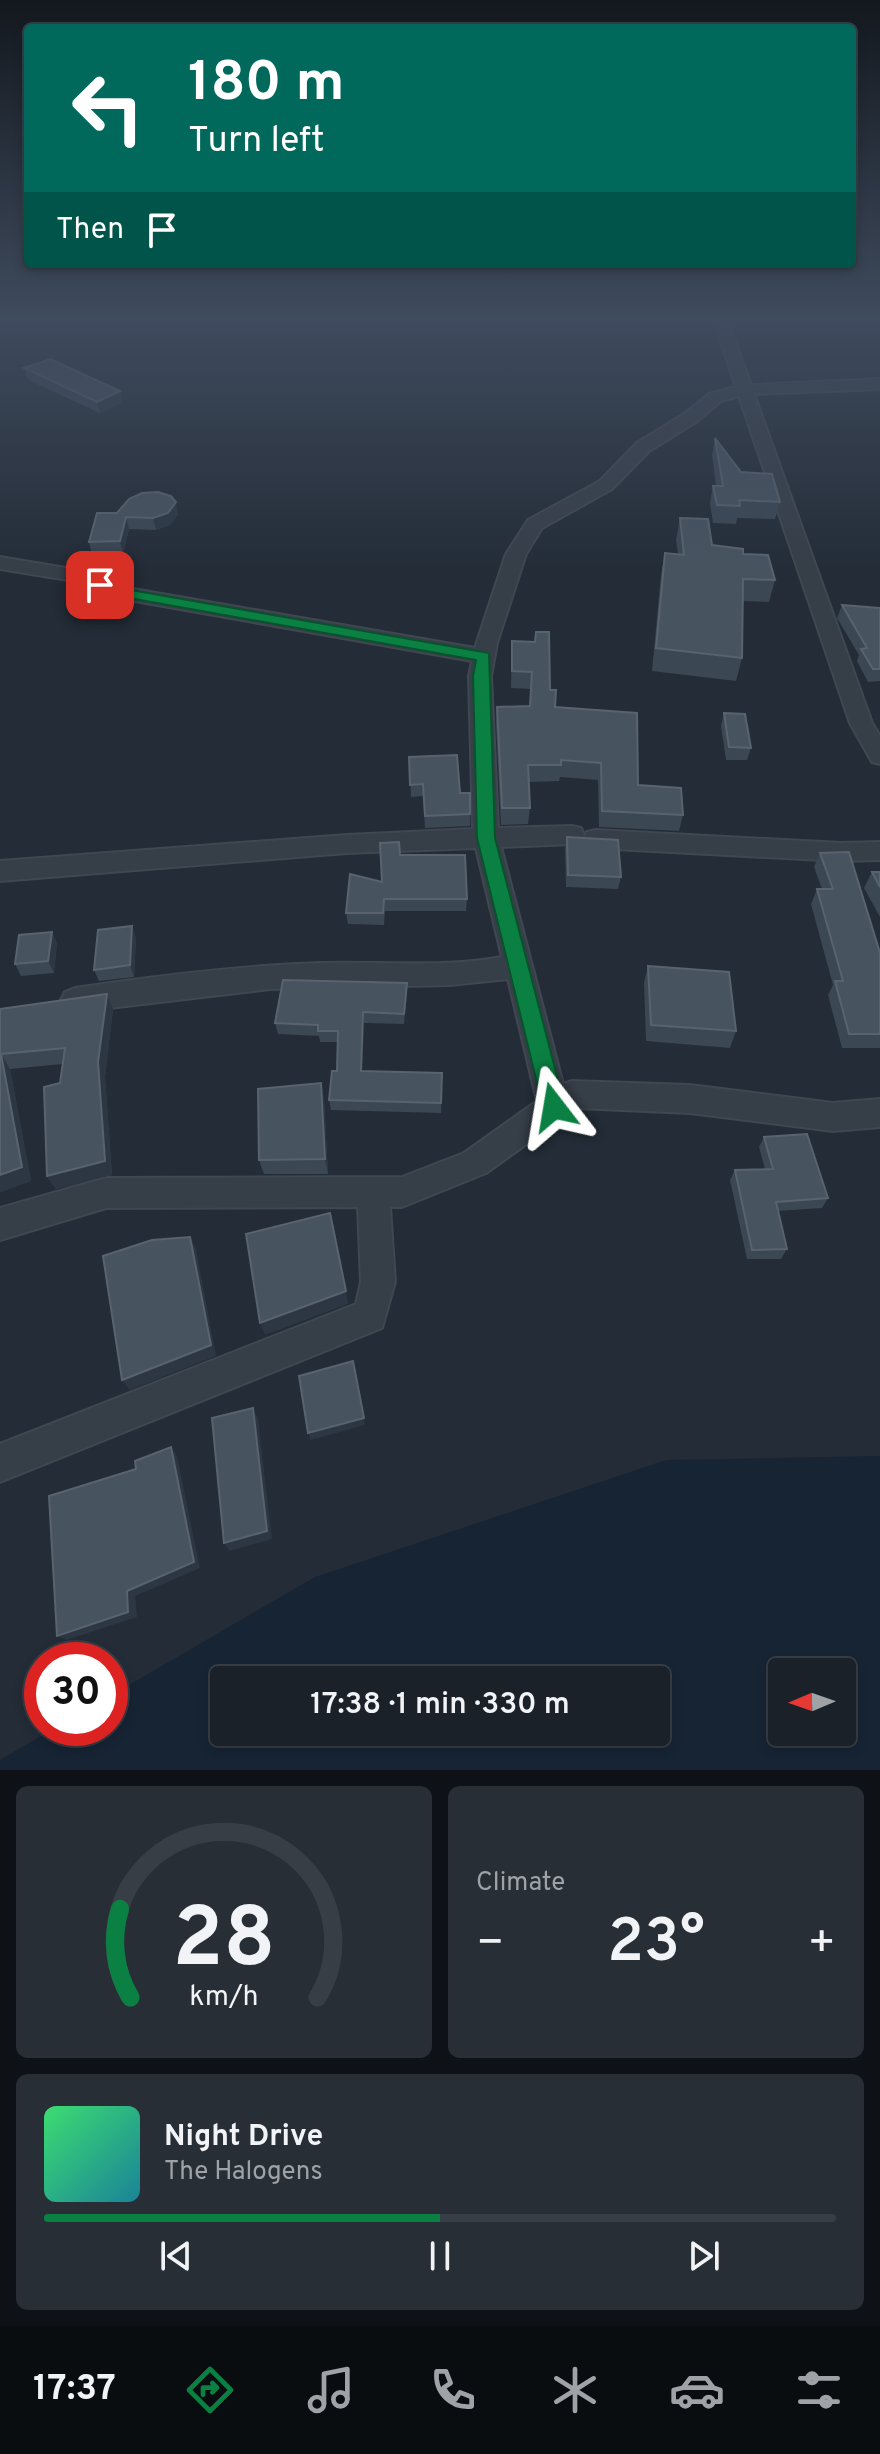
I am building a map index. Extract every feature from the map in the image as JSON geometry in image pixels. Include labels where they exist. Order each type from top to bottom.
[{"type":"street","points":[[554,1107],[486,838],[480,676],[484,656],[516,554],[535,524],[606,485],[643,447],[706,405]]},
{"type":"street","points":[[750,405],[880,756]]},
{"type":"street","points":[[0,563],[72,575],[129,594],[484,656]]},
{"type":"street","points":[[0,871],[347,844],[486,838],[584,837],[841,852],[880,851]]},
{"type":"street","points":[[44,1004],[174,985],[335,974],[478,975],[518,966]]},
{"type":"street","points":[[0,1224],[106,1193],[402,1192],[475,1163],[572,1094],[690,1099],[833,1117],[880,1113]]},
{"type":"street","points":[[0,1463],[370,1316],[378,1282],[373,1192]]},
{"type":"water","points":[[880,1456],[880,1770],[0,1770],[0,1760],[24,1746],[128,1746],[128,1686],[315,1577],[666,1460]]},
{"type":"building","points":[[715,438],[741,472],[772,474],[780,502],[739,500],[740,506],[717,505],[713,486],[723,486]]},
{"type":"building","points":[[158,492],[171,496],[176,502],[168,513],[153,518],[126,517],[120,541],[89,542],[97,513],[117,513],[129,499],[142,493]]},
{"type":"building","points":[[680,518],[708,519],[712,545],[743,549],[743,554],[768,555],[775,580],[743,579],[742,658],[656,648],[665,553],[684,555]]},
{"type":"building","points":[[842,605],[880,608],[880,669],[873,669],[861,649],[867,648]]},
{"type":"building","points":[[536,632],[549,632],[550,690],[556,690],[555,707],[637,713],[638,785],[681,788],[683,815],[602,811],[601,763],[561,760],[561,765],[528,765],[530,808],[502,808],[497,707],[530,706],[532,672],[512,671],[512,641],[535,642]]},
{"type":"building","points":[[724,713],[745,714],[751,748],[729,747]]},
{"type":"building","points":[[457,755],[460,793],[470,793],[470,814],[425,816],[423,784],[410,785],[409,757]]},
{"type":"building","points":[[567,837],[618,840],[621,877],[568,875]]},
{"type":"building","points":[[399,842],[400,855],[465,855],[467,899],[384,899],[383,913],[346,913],[350,874],[382,882],[380,843]]},
{"type":"building","points":[[849,852],[880,953],[880,1034],[849,1034],[835,981],[843,981],[817,889],[833,889],[820,853]]},
{"type":"building","points":[[872,872],[880,872],[880,887]]},
{"type":"building","points":[[132,926],[130,965],[94,970],[98,930]]},
{"type":"building","points":[[52,932],[48,961],[15,964],[19,935]]},
{"type":"building","points":[[648,966],[729,972],[736,1031],[651,1025]]},
{"type":"building","points":[[283,980],[407,983],[404,1014],[363,1012],[361,1071],[442,1073],[441,1103],[329,1100],[332,1071],[337,1071],[338,1031],[318,1031],[318,1025],[275,1023]]},
{"type":"building","points":[[107,994],[98,1062],[105,1161],[47,1176],[44,1087],[60,1083],[65,1048],[1,1054],[22,1167],[0,1175],[0,1009]]},
{"type":"building","points":[[321,1083],[325,1159],[259,1160],[258,1089]]},
{"type":"building","points":[[807,1134],[828,1198],[776,1202],[787,1249],[752,1250],[735,1170],[773,1169],[764,1137]]},
{"type":"building","points":[[330,1213],[346,1291],[260,1323],[246,1234]]},
{"type":"building","points":[[190,1237],[211,1345],[122,1380],[103,1256],[152,1240]]},
{"type":"building","points":[[353,1361],[364,1418],[308,1433],[299,1376]]},
{"type":"building","points":[[253,1408],[267,1531],[224,1543],[212,1418]]},
{"type":"building","points":[[171,1447],[194,1562],[127,1591],[128,1612],[57,1636],[49,1496],[136,1469],[135,1461]]},
{"type":"route","points":[[100,585],[129,594],[204,608],[484,656],[480,676],[486,838],[554,1107]]}]
